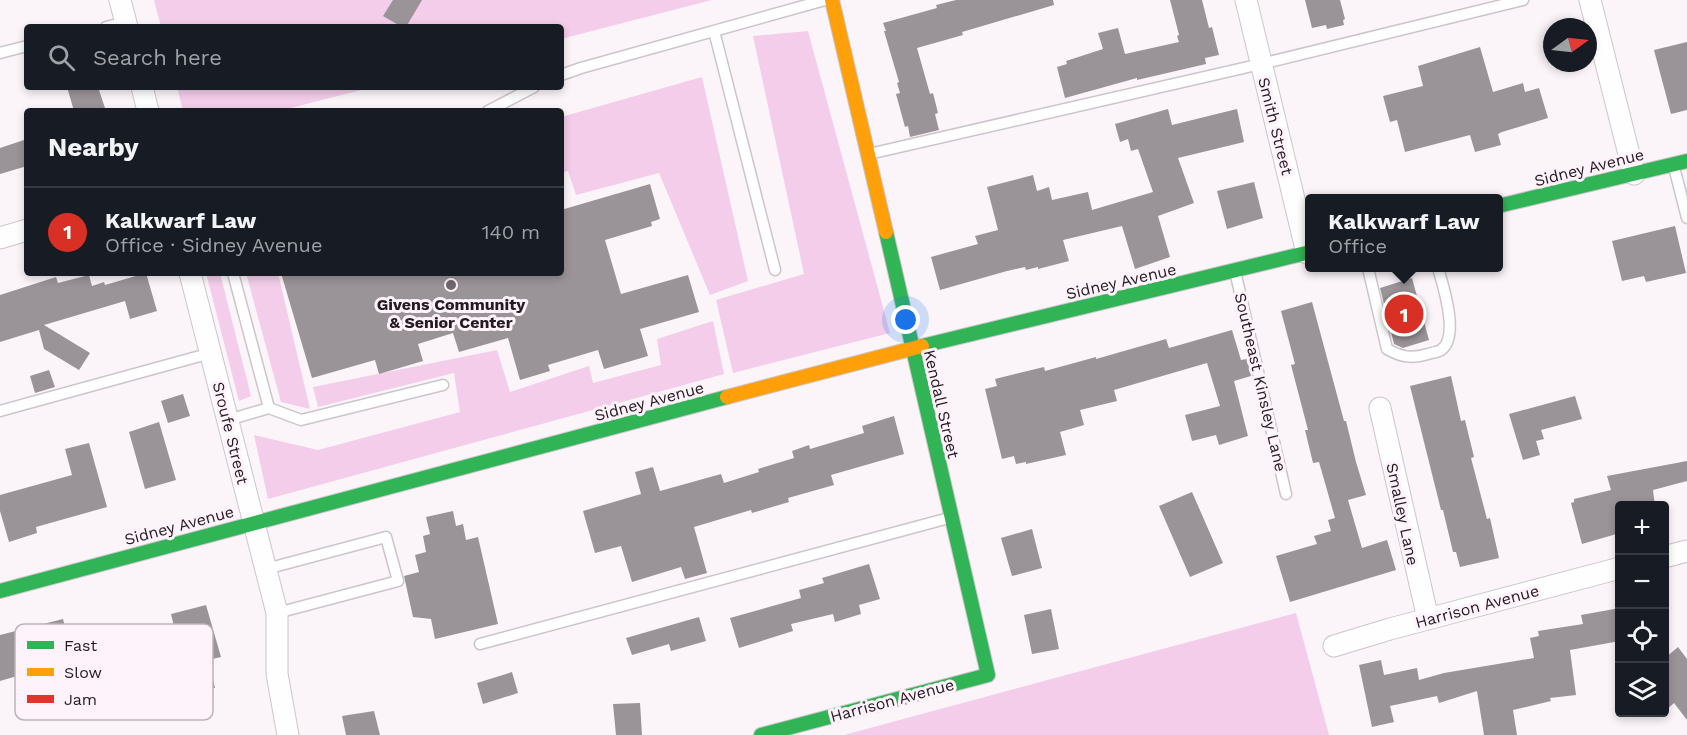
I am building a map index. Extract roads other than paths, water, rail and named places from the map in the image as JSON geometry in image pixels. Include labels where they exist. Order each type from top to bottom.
[{"type":"main road","name":"Kendall Street","points":[[832,0],[988,675]]},
{"type":"main road","name":"Sidney Avenue","points":[[1503,205],[1687,161]]},
{"type":"main road","name":"Sidney Avenue","points":[[0,591],[912,348],[1305,254]]},
{"type":"main road","name":"Harrison Avenue","points":[[760,735],[988,675]]},
{"type":"street","points":[[120,0],[120,24]]},
{"type":"street","name":"Smith Street","points":[[1246,0],[1305,241]]},
{"type":"street","points":[[1590,0],[1634,174]]},
{"type":"street","points":[[143,90],[147,108]]},
{"type":"street","points":[[0,238],[24,231]]},
{"type":"street","name":"Sroufe Street","points":[[191,276],[277,613],[277,674],[288,735]]},
{"type":"street","name":"Smalley Lane","points":[[1380,408],[1428,619]]},
{"type":"street","points":[[1669,555],[1687,551]]},
{"type":"street","name":"Harrison Avenue","points":[[1334,646],[1615,569]]},
{"type":"lane","points":[[564,74],[825,0]]},
{"type":"lane","points":[[868,154],[1261,64],[1523,0]]},
{"type":"lane","points":[[714,31],[776,270]]},
{"type":"lane","points":[[0,53],[24,47]]},
{"type":"lane","points":[[494,108],[528,90]]},
{"type":"lane","points":[[1673,164],[1687,218]]},
{"type":"lane","name":"Southeast Kinsley Lane","points":[[1235,270],[1286,494]]},
{"type":"lane","points":[[1369,272],[1387,350],[1402,358],[1419,357],[1442,349],[1449,340],[1451,322],[1439,272]]},
{"type":"lane","points":[[234,276],[269,408]]},
{"type":"lane","points":[[0,411],[211,353]]},
{"type":"lane","points":[[228,420],[269,408],[301,420],[443,385]]},
{"type":"lane","points":[[480,644],[952,517]]},
{"type":"lane","points":[[266,569],[386,537],[398,581],[277,613]]},
{"type":"place","name":"Givens Community & Senior Center","points":[[451,285]]},
{"type":"place","name":"Kalkwarf Law","points":[[1404,314]]}]
